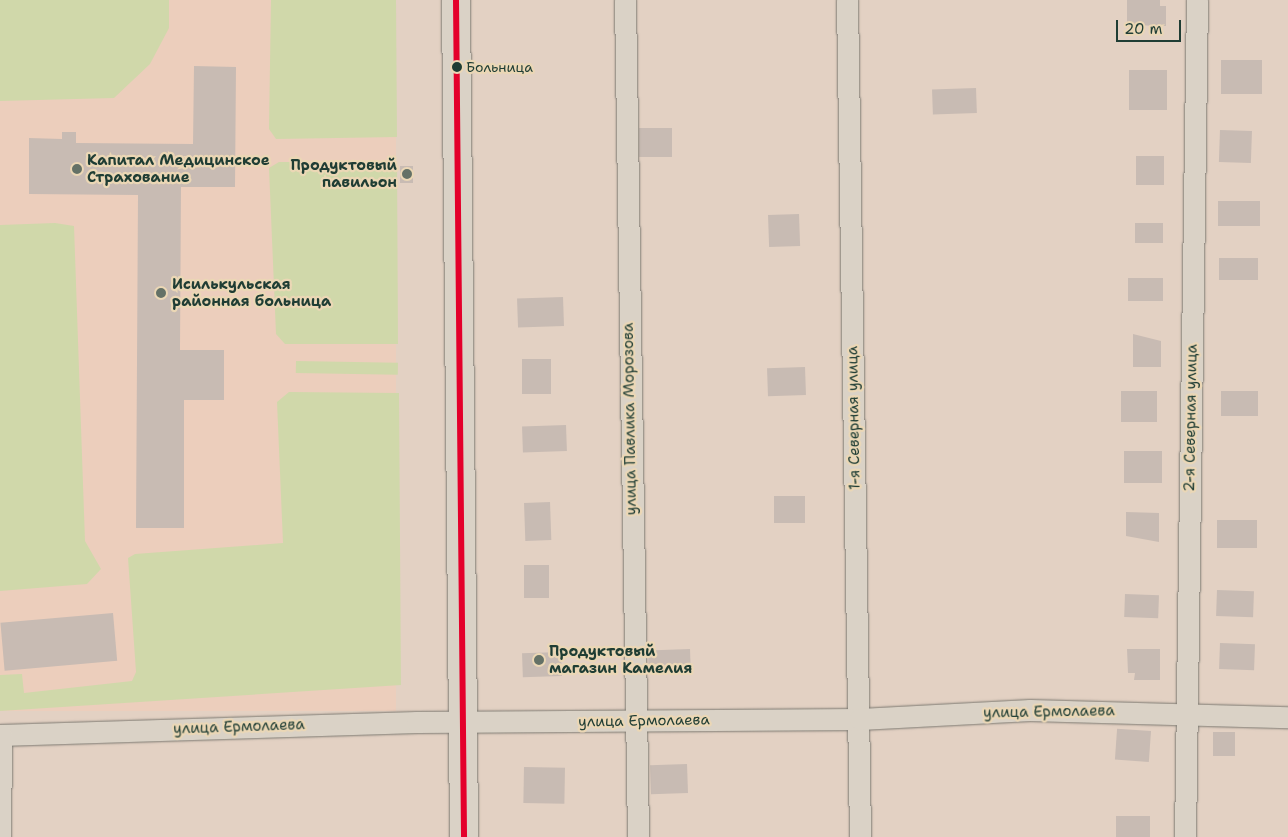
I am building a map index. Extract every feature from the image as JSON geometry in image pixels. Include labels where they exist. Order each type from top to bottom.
[{"type":"street","points":[[456,0],[464,837]]},
{"type":"street","name":"улица Павлика Морозова","points":[[625,0],[634,720],[638,837]]},
{"type":"street","name":"1-я Северная улица","points":[[847,0],[860,719],[860,837]]},
{"type":"street","name":"2-я Северная улица","points":[[1185,837],[1197,0]]},
{"type":"street","name":"улица Ермолаева","points":[[0,735],[417,722],[464,724],[634,720],[860,719],[1030,710],[1288,716]]},
{"type":"street","points":[[0,735],[0,837]]},
{"type":"shaded area","points":[[0,0],[396,0],[396,711],[0,711]]},
{"type":"green space","points":[[0,0],[169,0],[169,28],[150,64],[114,98],[0,101]]},
{"type":"green space","points":[[271,0],[396,0],[397,137],[276,139],[269,129]]},
{"type":"green space","points":[[279,162],[397,162],[398,344],[285,344],[276,334],[269,168]]},
{"type":"green space","points":[[55,223],[74,226],[85,541],[101,569],[87,584],[0,591],[0,225]]},
{"type":"green space","points":[[296,361],[398,363],[398,375],[296,373]]},
{"type":"green space","points":[[289,392],[399,393],[401,685],[0,711],[0,675],[22,674],[24,693],[132,681],[136,672],[128,558],[135,554],[283,543],[277,402]]},
{"type":"building","points":[[1127,0],[1160,0],[1160,6],[1166,6],[1166,26],[1127,25]]},
{"type":"building","points":[[1221,60],[1262,60],[1262,94],[1221,94]]},
{"type":"building","points":[[194,66],[236,67],[235,187],[181,187],[180,350],[224,350],[224,400],[184,400],[184,528],[136,528],[138,195],[29,194],[29,138],[62,139],[62,132],[76,132],[76,143],[193,144]]},
{"type":"building","points":[[1129,70],[1167,70],[1167,110],[1129,110]]},
{"type":"building","points":[[976,88],[977,113],[933,115],[932,90]]},
{"type":"building","points":[[639,128],[672,128],[672,157],[639,157]]},
{"type":"building","points":[[1220,130],[1252,131],[1251,163],[1219,162]]},
{"type":"building","points":[[1136,156],[1164,156],[1164,185],[1136,185]]},
{"type":"building","points":[[400,166],[413,166],[413,183],[400,183]]},
{"type":"building","points":[[1218,201],[1260,201],[1260,226],[1218,226]]},
{"type":"building","points":[[799,214],[800,246],[769,247],[768,215]]},
{"type":"building","points":[[1135,223],[1163,223],[1163,243],[1135,243]]},
{"type":"building","points":[[1219,258],[1258,258],[1258,280],[1219,280]]},
{"type":"building","points":[[1128,278],[1163,278],[1163,301],[1128,301]]},
{"type":"building","points":[[563,297],[564,326],[518,328],[517,299]]},
{"type":"building","points":[[1133,334],[1161,341],[1161,367],[1133,367]]},
{"type":"building","points":[[522,359],[551,359],[551,394],[522,394]]},
{"type":"building","points":[[805,367],[806,395],[768,396],[767,368]]},
{"type":"building","points":[[1121,391],[1157,391],[1157,422],[1121,422]]},
{"type":"building","points":[[1221,391],[1258,391],[1258,416],[1221,416]]},
{"type":"building","points":[[566,425],[567,451],[523,453],[522,427]]},
{"type":"building","points":[[1124,451],[1162,451],[1162,483],[1124,483]]},
{"type":"building","points":[[774,496],[805,496],[805,523],[774,523]]},
{"type":"building","points":[[550,502],[551,540],[525,541],[524,503]]},
{"type":"building","points":[[1126,512],[1159,513],[1159,542],[1126,536]]},
{"type":"building","points":[[1217,520],[1257,520],[1257,548],[1217,548]]},
{"type":"building","points":[[524,565],[549,565],[549,598],[524,598]]},
{"type":"building","points":[[1217,590],[1254,591],[1253,617],[1216,616]]},
{"type":"building","points":[[1125,594],[1159,595],[1158,618],[1124,617]]},
{"type":"building","points":[[113,613],[117,661],[5,671],[0,623]]},
{"type":"building","points":[[1220,643],[1255,644],[1254,670],[1219,669]]},
{"type":"building","points":[[690,649],[691,672],[649,673],[648,650]]},
{"type":"building","points":[[1127,649],[1160,649],[1160,680],[1134,680],[1135,673],[1128,673]]},
{"type":"building","points":[[561,652],[562,676],[523,677],[522,653]]},
{"type":"building","points":[[1117,729],[1151,731],[1149,762],[1115,760]]},
{"type":"building","points":[[1213,732],[1235,732],[1235,756],[1213,756]]},
{"type":"building","points":[[687,764],[688,793],[651,794],[650,765]]},
{"type":"building","points":[[524,767],[565,768],[564,804],[523,803]]},
{"type":"building","points":[[1116,816],[1150,816],[1150,837],[1116,837]]},
{"type":"transit line","points":[[456,0],[464,837]]},
{"type":"place","name":"Больница","points":[[457,67]]},
{"type":"place","name":"Капитал Медицинское Страхование","points":[[77,169]]},
{"type":"place","name":"Продуктовый павильон","points":[[407,174]]},
{"type":"place","name":"Исилькульская районная больница","points":[[161,293]]},
{"type":"place","name":"Продуктовый магазин Камелия","points":[[539,660]]}]
